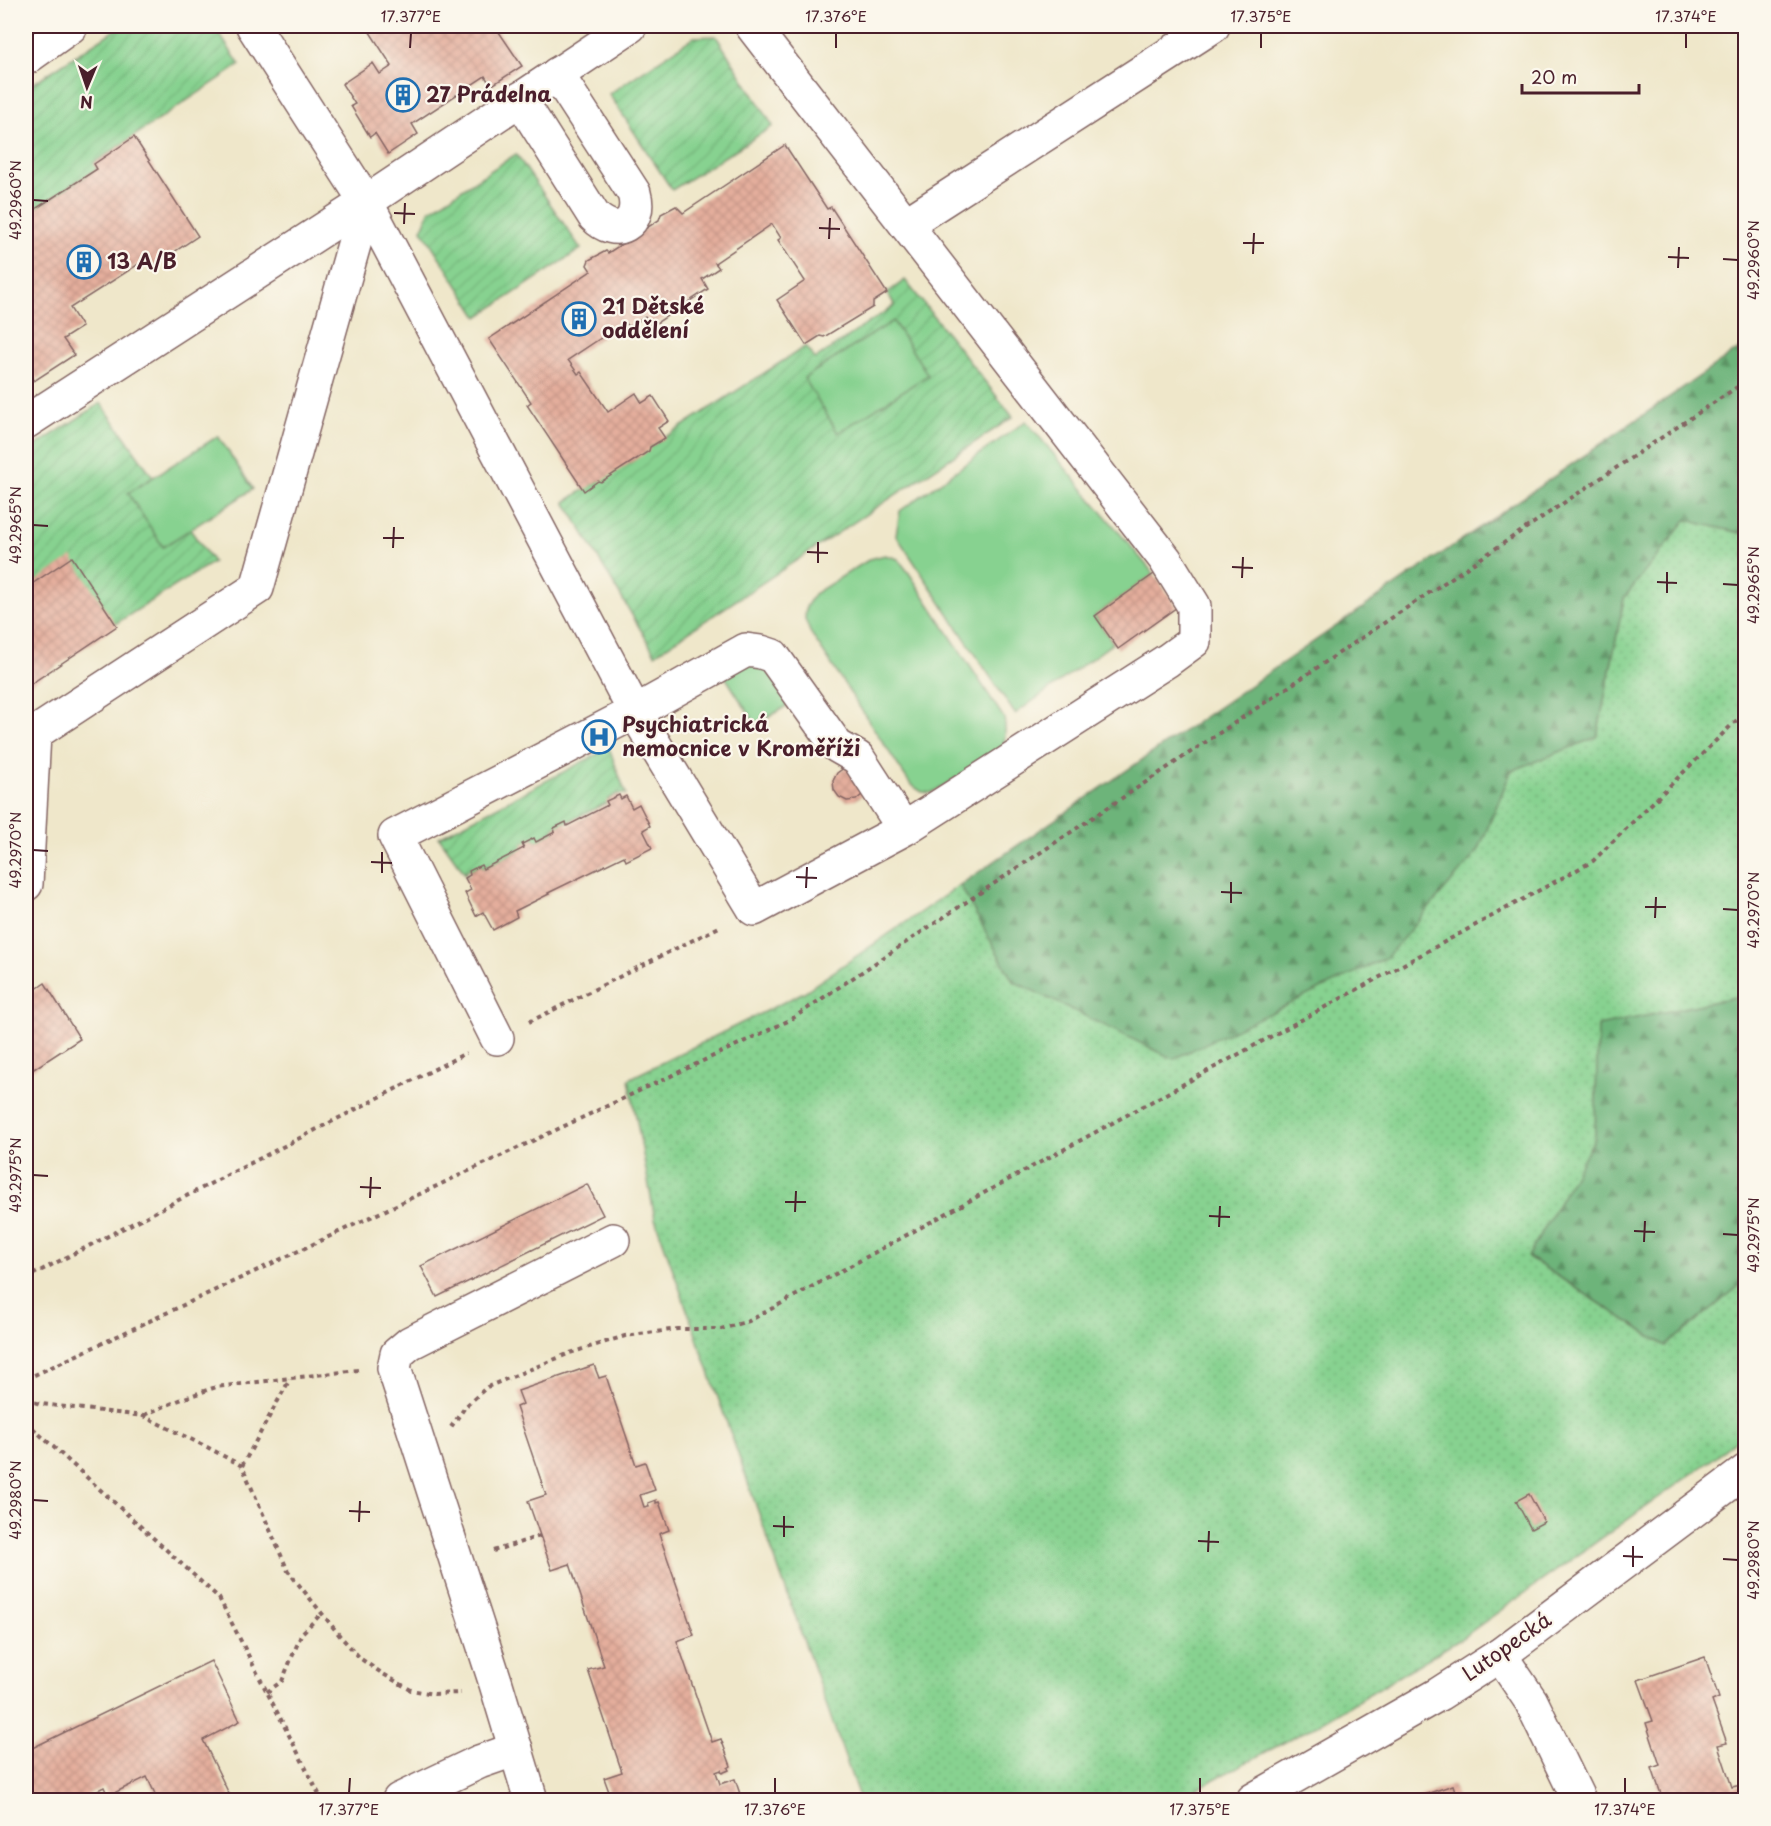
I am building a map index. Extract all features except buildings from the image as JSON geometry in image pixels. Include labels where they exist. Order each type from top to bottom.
[{"type":"street","points":[[26,58],[71,26]]},
{"type":"street","points":[[253,26],[366,202],[636,711],[754,909],[904,829],[1168,660],[1194,641],[1194,606],[1165,559],[752,26]]},
{"type":"street","points":[[26,422],[366,202],[630,26]]},
{"type":"street","points":[[906,224],[1213,26]]},
{"type":"street","points":[[520,99],[594,216],[602,225],[614,228],[626,225],[634,217],[637,205],[634,193],[557,74]]},
{"type":"street","points":[[26,884],[30,737],[257,588],[366,202]]},
{"type":"street","points":[[497,1038],[395,836],[636,711],[747,650],[773,656],[837,746],[858,758],[904,829]]},
{"type":"street","points":[[531,1800],[394,1368],[397,1354],[410,1342],[613,1240]]},
{"type":"street","name":"Lutopecká","points":[[1253,1800],[1429,1700],[1500,1655],[1746,1471]]},
{"type":"street","points":[[1500,1655],[1531,1701],[1579,1800]]},
{"type":"street","points":[[399,1800],[479,1762],[516,1749]]},
{"type":"path","points":[[26,1379],[790,1020],[1746,381]]},
{"type":"path","points":[[450,1429],[466,1406],[487,1388],[570,1353],[625,1336],[678,1329],[722,1329],[749,1321],[1593,861],[1746,711]]},
{"type":"path","points":[[26,1274],[28,1277],[754,909]]},
{"type":"path","points":[[143,1416],[216,1387],[394,1368]]},
{"type":"path","points":[[242,1466],[290,1378]]},
{"type":"path","points":[[26,1400],[143,1416],[242,1466],[288,1571],[321,1614],[361,1659],[411,1690],[434,1694],[458,1694],[496,1684]]},
{"type":"path","points":[[26,1422],[219,1598],[320,1796],[319,1800]]},
{"type":"path","points":[[457,1563],[540,1536]]},
{"type":"path","points":[[267,1692],[282,1681],[302,1633],[321,1614]]},
{"type":"green space","points":[[121,26],[214,26],[240,65],[94,163],[97,169],[26,215],[26,88]]},
{"type":"green space","points":[[716,36],[773,126],[672,190],[609,94],[694,37]]},
{"type":"green space","points":[[516,154],[581,249],[478,317],[422,230],[429,211]]},
{"type":"green space","points":[[905,280],[1013,417],[655,654],[565,502],[806,346],[815,359],[895,305],[887,293]]},
{"type":"green space","points":[[893,321],[928,375],[838,433],[804,378]]},
{"type":"green space","points":[[1745,345],[1745,534],[1686,520],[1624,598],[1597,737],[1511,771],[1478,851],[1386,958],[1173,1059],[1013,981],[960,885]]},
{"type":"green space","points":[[101,403],[213,562],[112,626],[36,590],[26,573],[26,452]]},
{"type":"green space","points":[[1026,421],[1154,574],[1095,616],[1113,643],[1015,714],[896,535],[900,511]]},
{"type":"green space","points":[[218,436],[253,489],[163,547],[128,493]]},
{"type":"green space","points":[[1686,519],[1745,534],[1745,995],[1598,1026],[1595,1138],[1528,1257],[1666,1346],[1745,1281],[1745,1433],[1714,1458],[1459,1640],[1317,1725],[1175,1800],[860,1800],[655,1219],[629,1079],[804,992],[960,885],[1013,981],[1478,851],[1511,771],[1597,737],[1624,598]]},
{"type":"green space","points":[[885,555],[898,559],[909,573],[1004,718],[1005,735],[1001,752],[931,793],[922,792],[911,785],[810,632],[805,619],[806,607],[814,594],[870,559]]},
{"type":"green space","points":[[761,652],[793,702],[756,725],[724,675]]},
{"type":"green space","points":[[609,748],[626,794],[617,794],[608,799],[609,802],[554,828],[555,832],[536,842],[534,838],[524,848],[483,869],[481,865],[465,872],[468,878],[439,837]]},
{"type":"green space","points":[[1745,995],[1745,1281],[1666,1346],[1528,1257],[1595,1138],[1598,1026]]},
{"type":"place","name":"27 Prádelna","points":[[403,95]]},
{"type":"place","name":"13 A/B","points":[[84,262]]},
{"type":"place","name":"21 Dětské oddělení","points":[[579,319]]},
{"type":"place","name":"Psychiatrická nemocnice v Kroměříži","points":[[599,737]]}]
